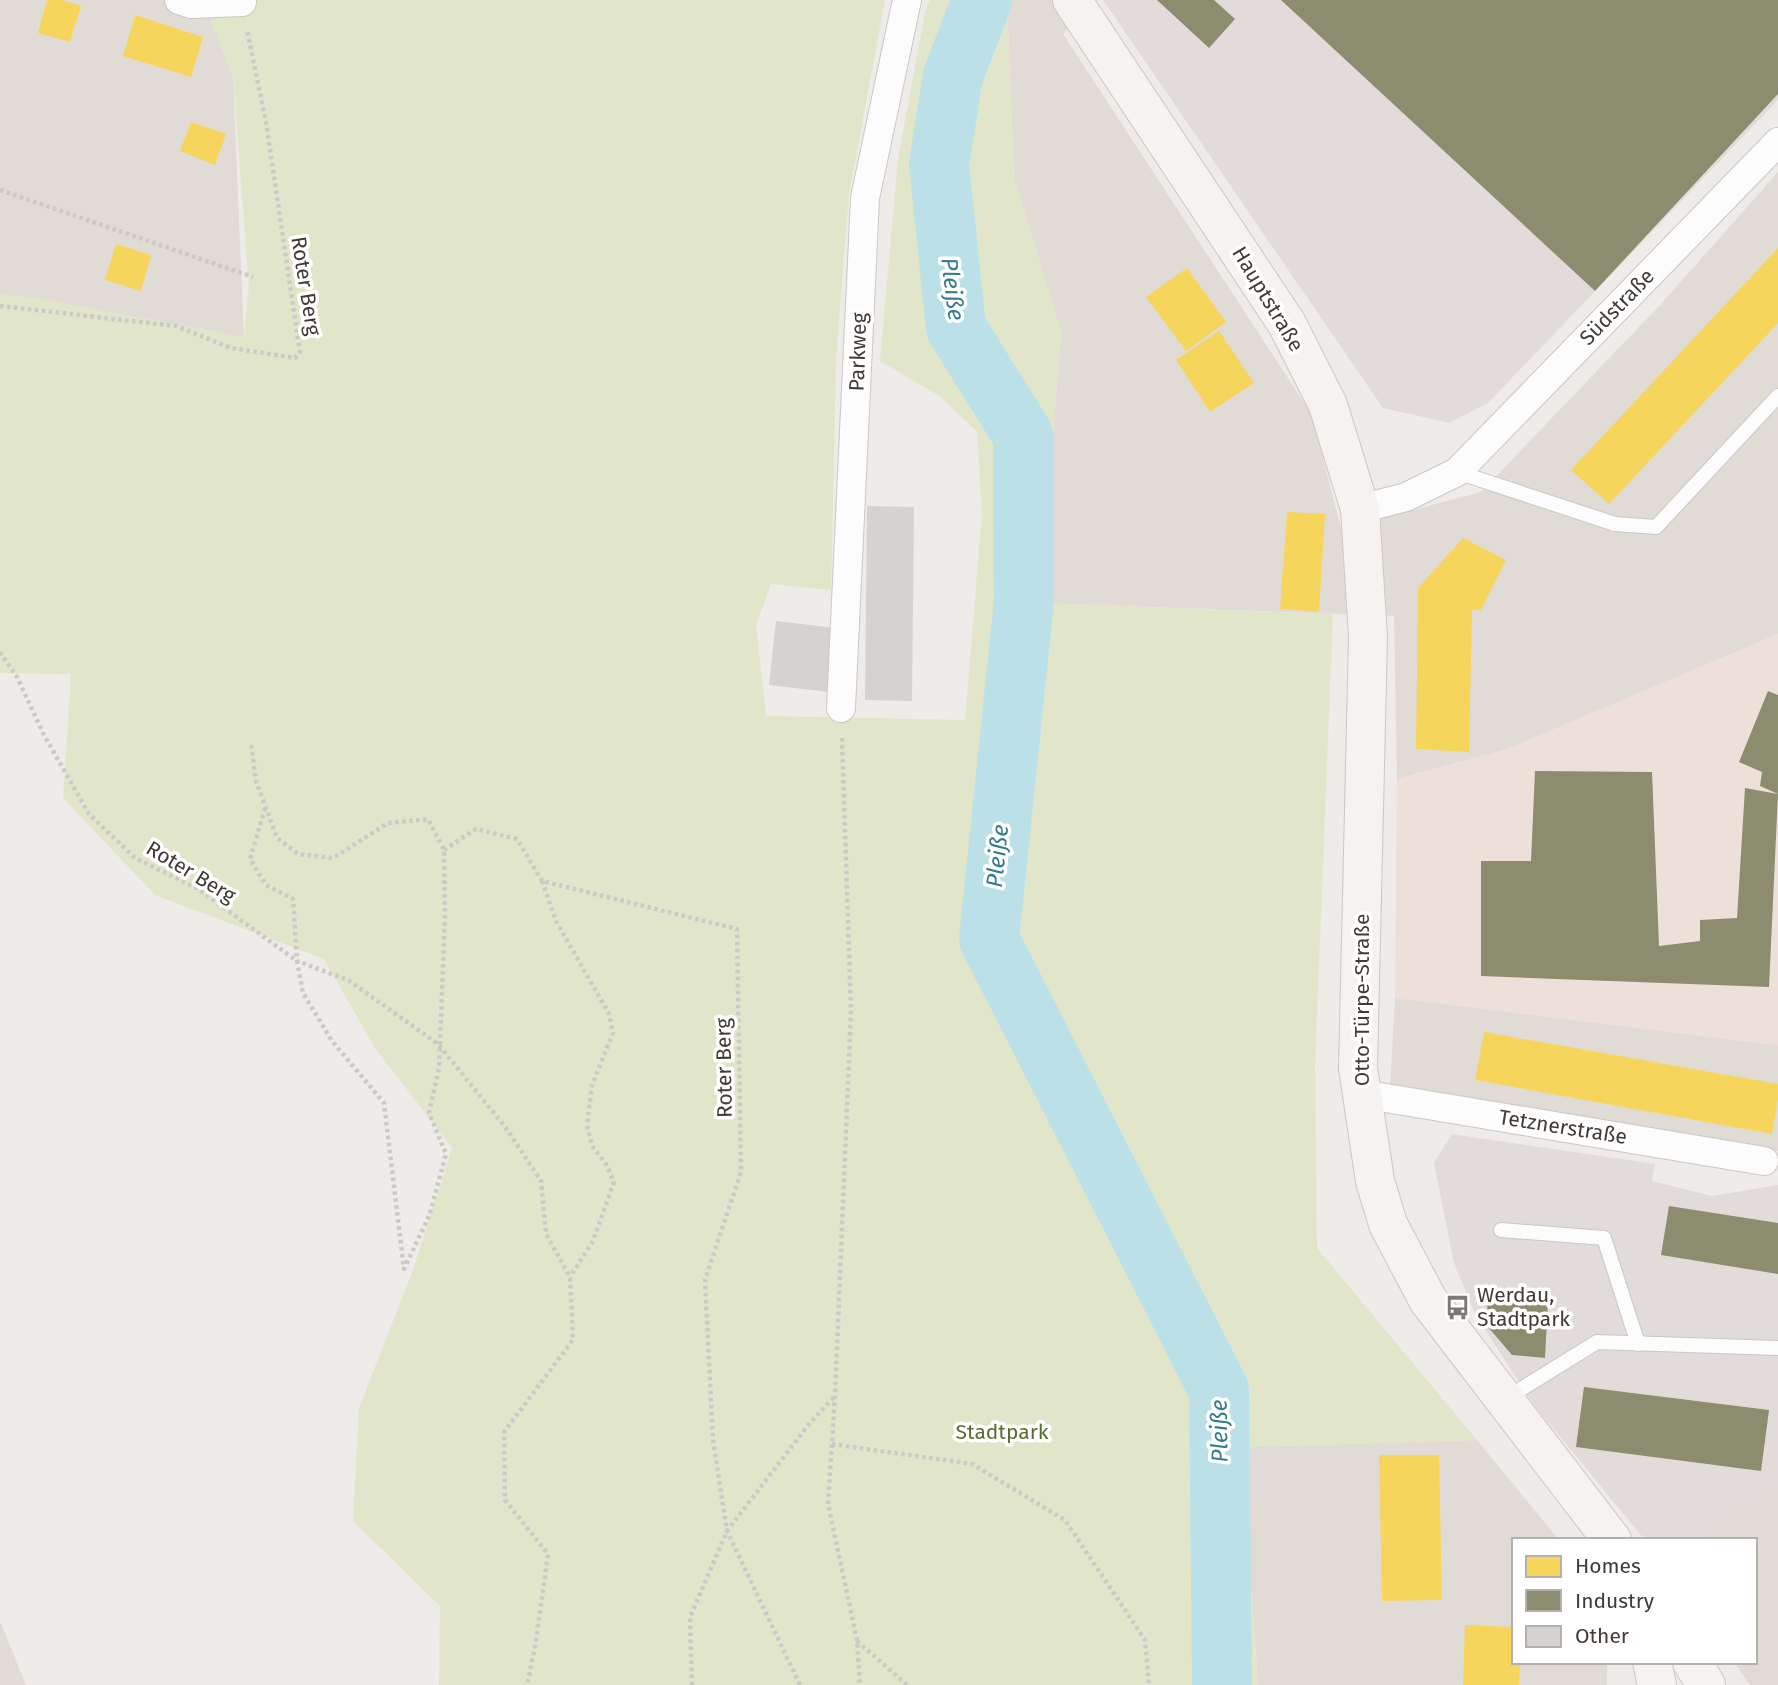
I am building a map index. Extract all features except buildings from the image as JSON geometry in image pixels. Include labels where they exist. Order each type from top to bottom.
[{"type":"main road","name":"Hauptstraße","points":[[1072,0],[1287,324],[1328,405],[1360,509],[1368,637]]},
{"type":"main road","name":"Otto-Türpe-Straße","points":[[1368,637],[1358,1068],[1370,1157],[1388,1224],[1428,1300],[1610,1538]]},
{"type":"main road","points":[[1652,1664],[1657,1685]]},
{"type":"main road","points":[[1693,1664],[1706,1685]]},
{"type":"street","points":[[179,0],[192,4],[242,2]]},
{"type":"street","name":"Parkweg","points":[[841,708],[865,198],[906,0]]},
{"type":"street","name":"Südstraße","points":[[1360,509],[1406,497],[1457,472],[1778,142]]},
{"type":"street","name":"Tetznerstraße","points":[[1362,1094],[1764,1161]]},
{"type":"lane","points":[[1457,472],[1615,524],[1656,527],[1778,396]]},
{"type":"lane","points":[[1500,1230],[1604,1238],[1638,1343]]},
{"type":"lane","points":[[1504,1400],[1597,1342],[1778,1348]]},
{"type":"path","name":"Roter Berg","points":[[0,306],[176,326],[230,348],[295,358],[300,353],[265,122],[242,2]]},
{"type":"path","points":[[0,191],[253,277]]},
{"type":"path","name":"Roter Berg","points":[[0,652],[17,677],[44,735],[89,814],[135,858],[198,889],[297,961]]},
{"type":"path","points":[[841,708],[850,1011],[835,1396],[828,1504],[857,1640],[860,1685]]},
{"type":"path","name":"Roter Berg","points":[[251,744],[256,781],[266,807],[277,838],[298,854],[333,858],[388,823],[428,819],[444,850],[445,915],[439,1068],[429,1113],[446,1154],[429,1216],[404,1269],[384,1103],[326,1032],[303,993],[297,961],[293,899],[266,885],[250,859],[266,807]]},
{"type":"path","points":[[444,850],[476,829],[517,839],[542,881],[556,921],[610,1014],[613,1033],[592,1085],[587,1125],[592,1146],[606,1164],[614,1182],[593,1241],[570,1277]]},
{"type":"path","name":"Roter Berg","points":[[542,881],[737,929],[741,1172],[705,1280],[713,1440],[727,1531],[800,1685]]},
{"type":"path","points":[[297,961],[348,980],[438,1044],[506,1128],[541,1181],[546,1234],[570,1277],[573,1340],[504,1432],[505,1500],[548,1554],[527,1685]]},
{"type":"path","points":[[692,1685],[690,1617],[727,1531],[809,1424],[835,1396]]},
{"type":"path","points":[[832,1444],[972,1464],[1065,1520],[1145,1640],[1149,1685]]},
{"type":"path","points":[[857,1640],[908,1685]]},
{"type":"shaded area","points":[[0,0],[203,0],[233,77],[244,338],[0,298]]},
{"type":"shaded area","points":[[1007,0],[1092,0],[1063,34],[1312,415],[1341,529],[1481,492],[1661,304],[1778,172],[1778,634],[1508,749],[1397,779],[1394,616],[1040,603],[1061,332],[1014,178]]},
{"type":"shaded area","points":[[1103,0],[1778,0],[1778,100],[1488,403],[1449,423],[1383,408]]},
{"type":"shaded area","points":[[1778,634],[1778,1045],[1395,998],[1397,779],[1508,749]]},
{"type":"shaded area","points":[[1395,998],[1778,1045],[1778,1151],[1390,1088]]},
{"type":"shaded area","points":[[1452,1134],[1655,1164],[1652,1181],[1712,1196],[1778,1185],[1778,1483],[1703,1538],[1643,1538],[1534,1405],[1476,1316],[1454,1263],[1434,1163]]},
{"type":"shaded area","points":[[1477,1440],[1557,1538],[1512,1538],[1512,1664],[1607,1664],[1607,1685],[1258,1685],[1241,1447]]},
{"type":"shaded area","points":[[1778,1483],[1778,1685],[1750,1685],[1735,1664],[1757,1664],[1757,1538],[1703,1538]]},
{"type":"shaded area","points":[[1,1623],[26,1685],[0,1685]]},
{"type":"green space","name":"Stadtpark","points":[[203,0],[885,0],[849,194],[836,359],[831,590],[771,584],[756,625],[766,716],[965,720],[982,513],[977,432],[941,397],[880,361],[898,159],[925,13],[930,0],[1007,0],[1014,178],[1061,331],[1040,603],[1333,614],[1315,1065],[1317,1248],[1477,1440],[1241,1447],[1258,1685],[439,1685],[440,1606],[353,1521],[359,1408],[413,1270],[452,1148],[375,1048],[324,959],[155,895],[63,798],[71,674],[0,673],[0,294],[42,299],[244,337],[249,286],[233,78]]},
{"type":"waterway","name":"Pleiße","points":[[982,0],[953,76],[939,164],[956,328],[1023,435],[1024,601],[989,939],[1219,1390],[1222,1685]]},
{"type":"place","name":"Werdau, Stadtpark","points":[[1457,1307]]}]
